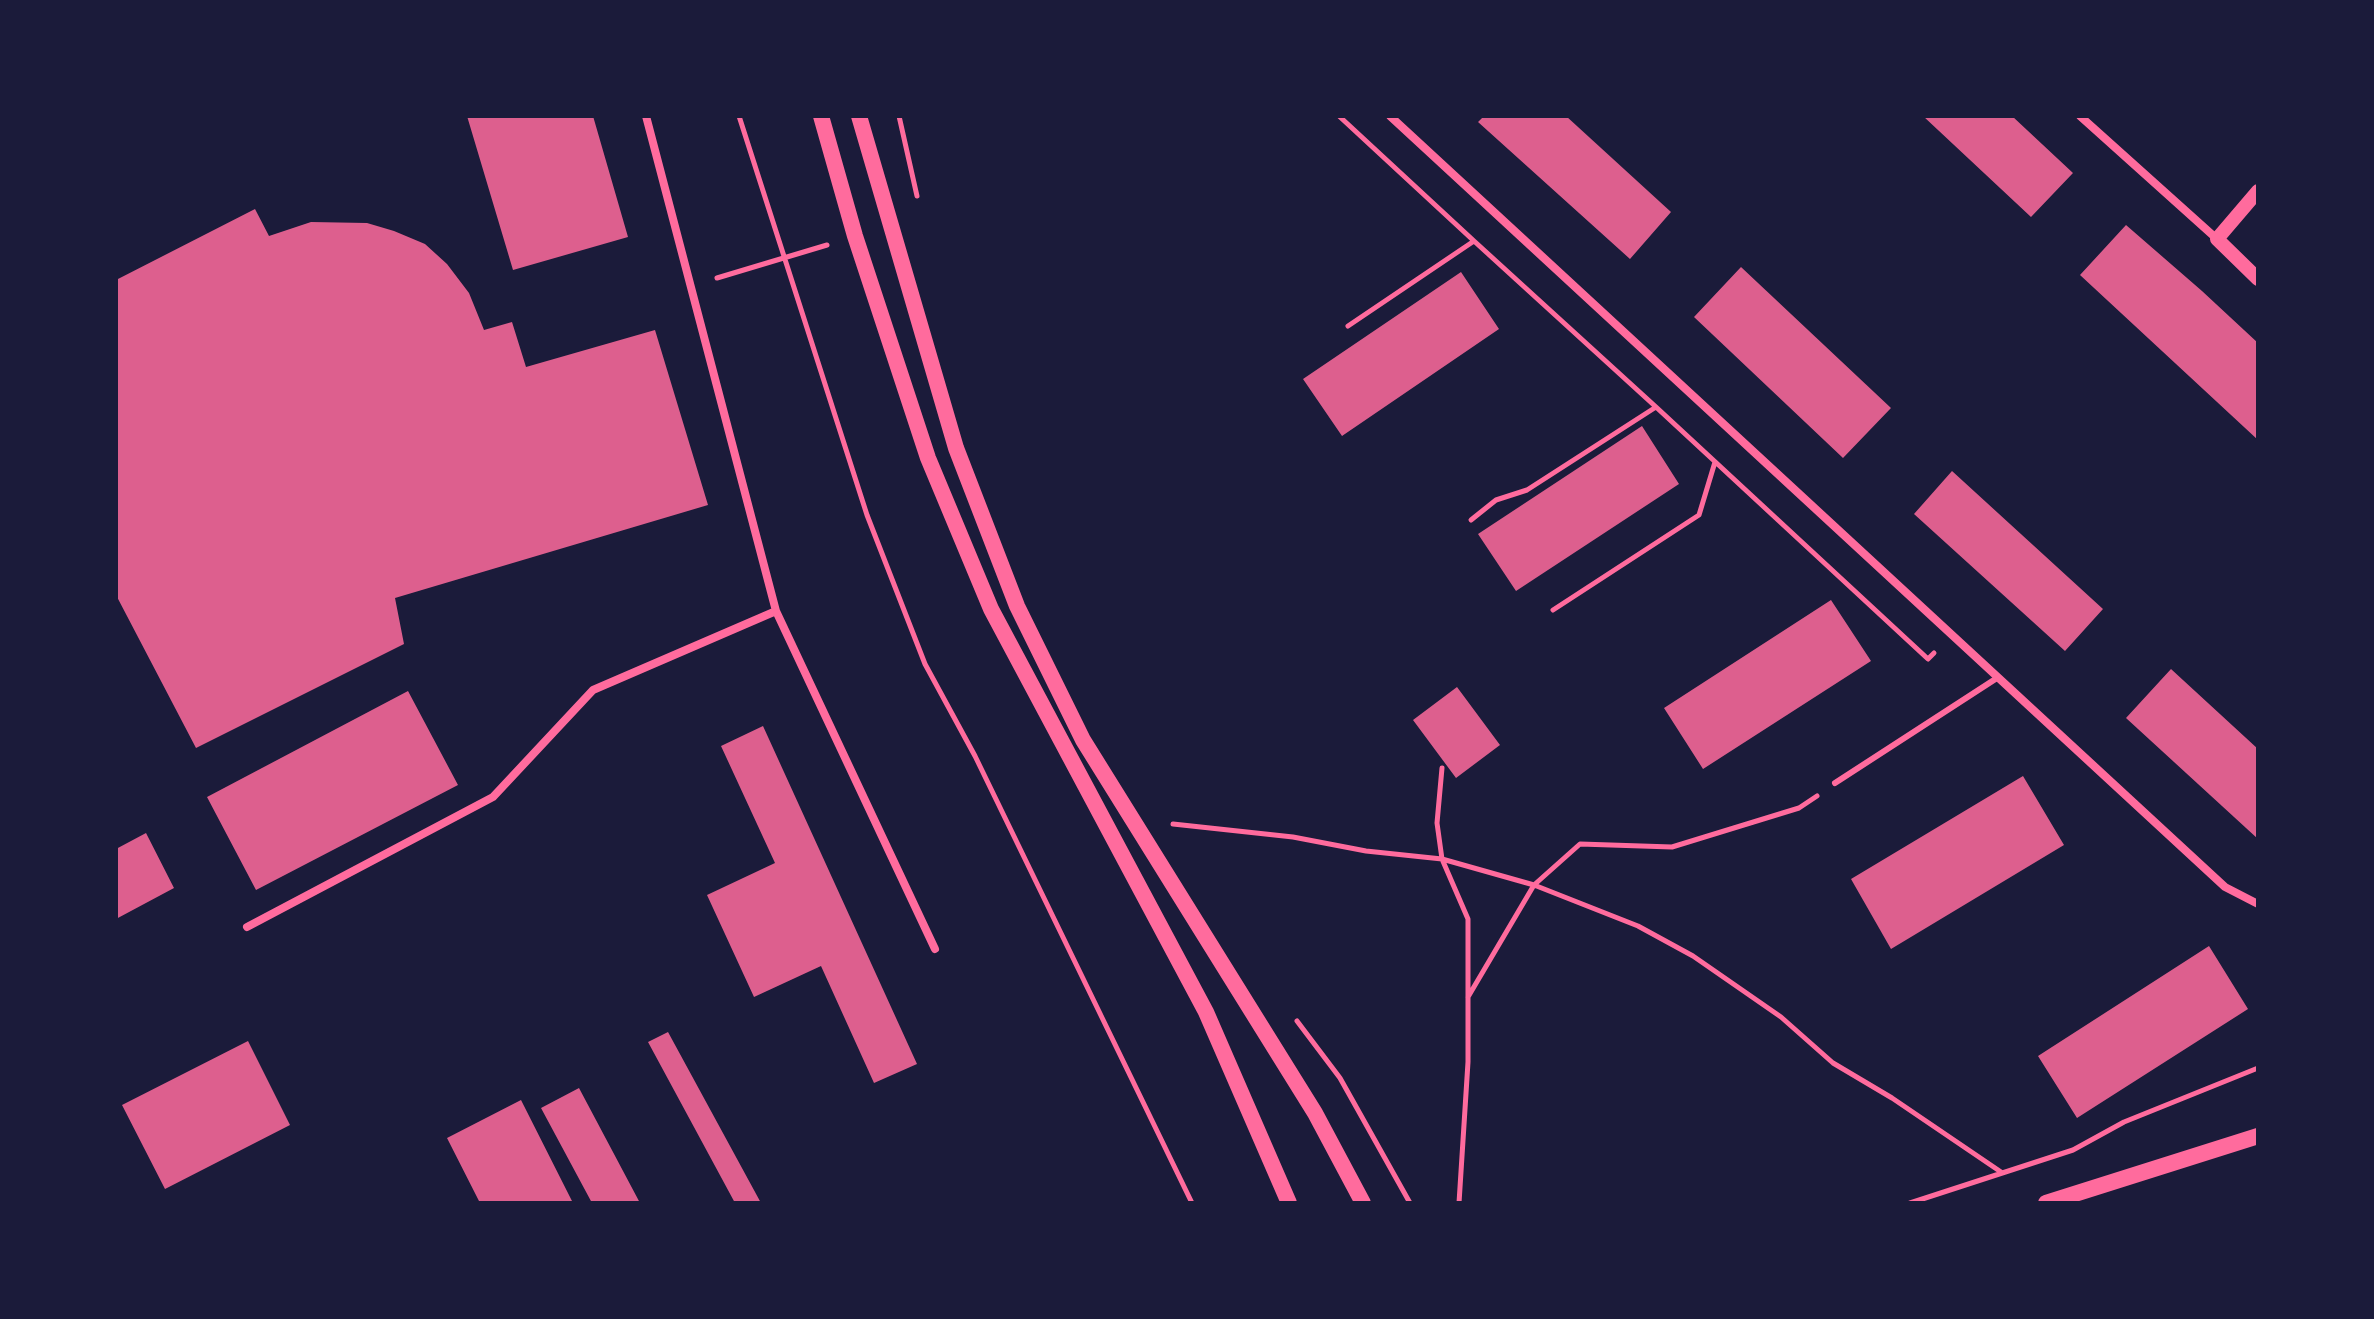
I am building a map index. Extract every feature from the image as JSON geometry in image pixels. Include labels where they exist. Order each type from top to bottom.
[{"type":"main road","points":[[821,116],[855,236],[928,458],[991,609],[1206,1012],[1289,1203]]},
{"type":"main road","points":[[859,116],[956,448],[1017,606],[1083,740],[1315,1113],[1363,1203]]},
{"type":"main road","points":[[2046,1203],[2258,1136]]},
{"type":"street","points":[[646,116],[776,611],[935,949]]},
{"type":"street","points":[[1390,116],[2225,887],[2258,904]]},
{"type":"street","points":[[2080,116],[2258,279]]},
{"type":"street","points":[[2217,239],[2258,191]]},
{"type":"street","points":[[247,927],[493,797],[593,690],[776,611]]},
{"type":"lane","points":[[1835,783],[1997,678]]},
{"type":"path","points":[[739,116],[867,515],[925,664],[989,784],[1192,1203]]},
{"type":"path","points":[[899,116],[918,202]]},
{"type":"path","points":[[1339,116],[1928,659],[1950,634]]},
{"type":"path","points":[[1348,326],[1474,241]]},
{"type":"path","points":[[717,278],[785,259]]},
{"type":"path","points":[[1471,520],[1496,500],[1527,490],[1656,407]]},
{"type":"path","points":[[1553,610],[1699,515],[1715,462]]},
{"type":"path","points":[[1442,768],[1437,823],[1442,859],[1468,919],[1468,1062],[1459,1203]]},
{"type":"path","points":[[1468,997],[1534,885],[1580,844],[1672,847],[1799,808],[1835,783]]},
{"type":"path","points":[[1162,823],[1293,837],[1366,851],[1442,859],[1534,885],[1638,926],[1693,956],[1781,1017],[1833,1063],[1892,1098],[2001,1172]]},
{"type":"path","points":[[1296,1019],[1340,1078],[1410,1203]]},
{"type":"path","points":[[1910,1203],[2073,1150],[2124,1122],[2258,1068]]},
{"type":"building","points":[[467,116],[593,116],[628,237],[513,270]]},
{"type":"building","points":[[1484,116],[1566,116],[1671,212],[1630,259],[1478,122]]},
{"type":"building","points":[[1923,116],[2012,116],[2073,173],[2031,217]]},
{"type":"building","points":[[255,209],[269,236],[311,222],[367,223],[425,244],[447,264],[469,293],[484,330],[512,322],[526,367],[655,330],[708,505],[395,598],[404,644],[196,748],[116,595],[116,280]]},
{"type":"building","points":[[2126,225],[2258,343],[2258,440],[2080,275]]},
{"type":"building","points":[[1741,267],[1891,408],[1843,458],[1694,317]]},
{"type":"building","points":[[1461,272],[1499,329],[1342,436],[1303,379]]},
{"type":"building","points":[[1642,426],[1679,484],[1516,591],[1478,534]]},
{"type":"building","points":[[1952,471],[2103,609],[2065,651],[1914,514]]},
{"type":"building","points":[[1831,600],[1871,661],[1703,769],[1664,708]]},
{"type":"building","points":[[2171,669],[2258,749],[2258,839],[2126,718]]},
{"type":"building","points":[[1457,687],[1500,745],[1456,778],[1413,720]]},
{"type":"building","points":[[408,691],[458,785],[256,890],[207,797]]},
{"type":"building","points":[[763,726],[917,1064],[874,1083],[821,966],[754,997],[707,895],[775,863],[721,746]]},
{"type":"building","points":[[2023,776],[2064,845],[1891,949],[1851,879]]},
{"type":"building","points":[[146,833],[174,888],[116,919],[116,849]]},
{"type":"building","points":[[2209,946],[2248,1009],[2077,1118],[2038,1056]]},
{"type":"building","points":[[668,1032],[761,1203],[735,1203],[648,1042]]},
{"type":"building","points":[[248,1041],[290,1125],[165,1189],[122,1105]]},
{"type":"building","points":[[579,1088],[640,1203],[592,1203],[541,1108]]},
{"type":"building","points":[[521,1100],[573,1203],[480,1203],[447,1138]]}]
